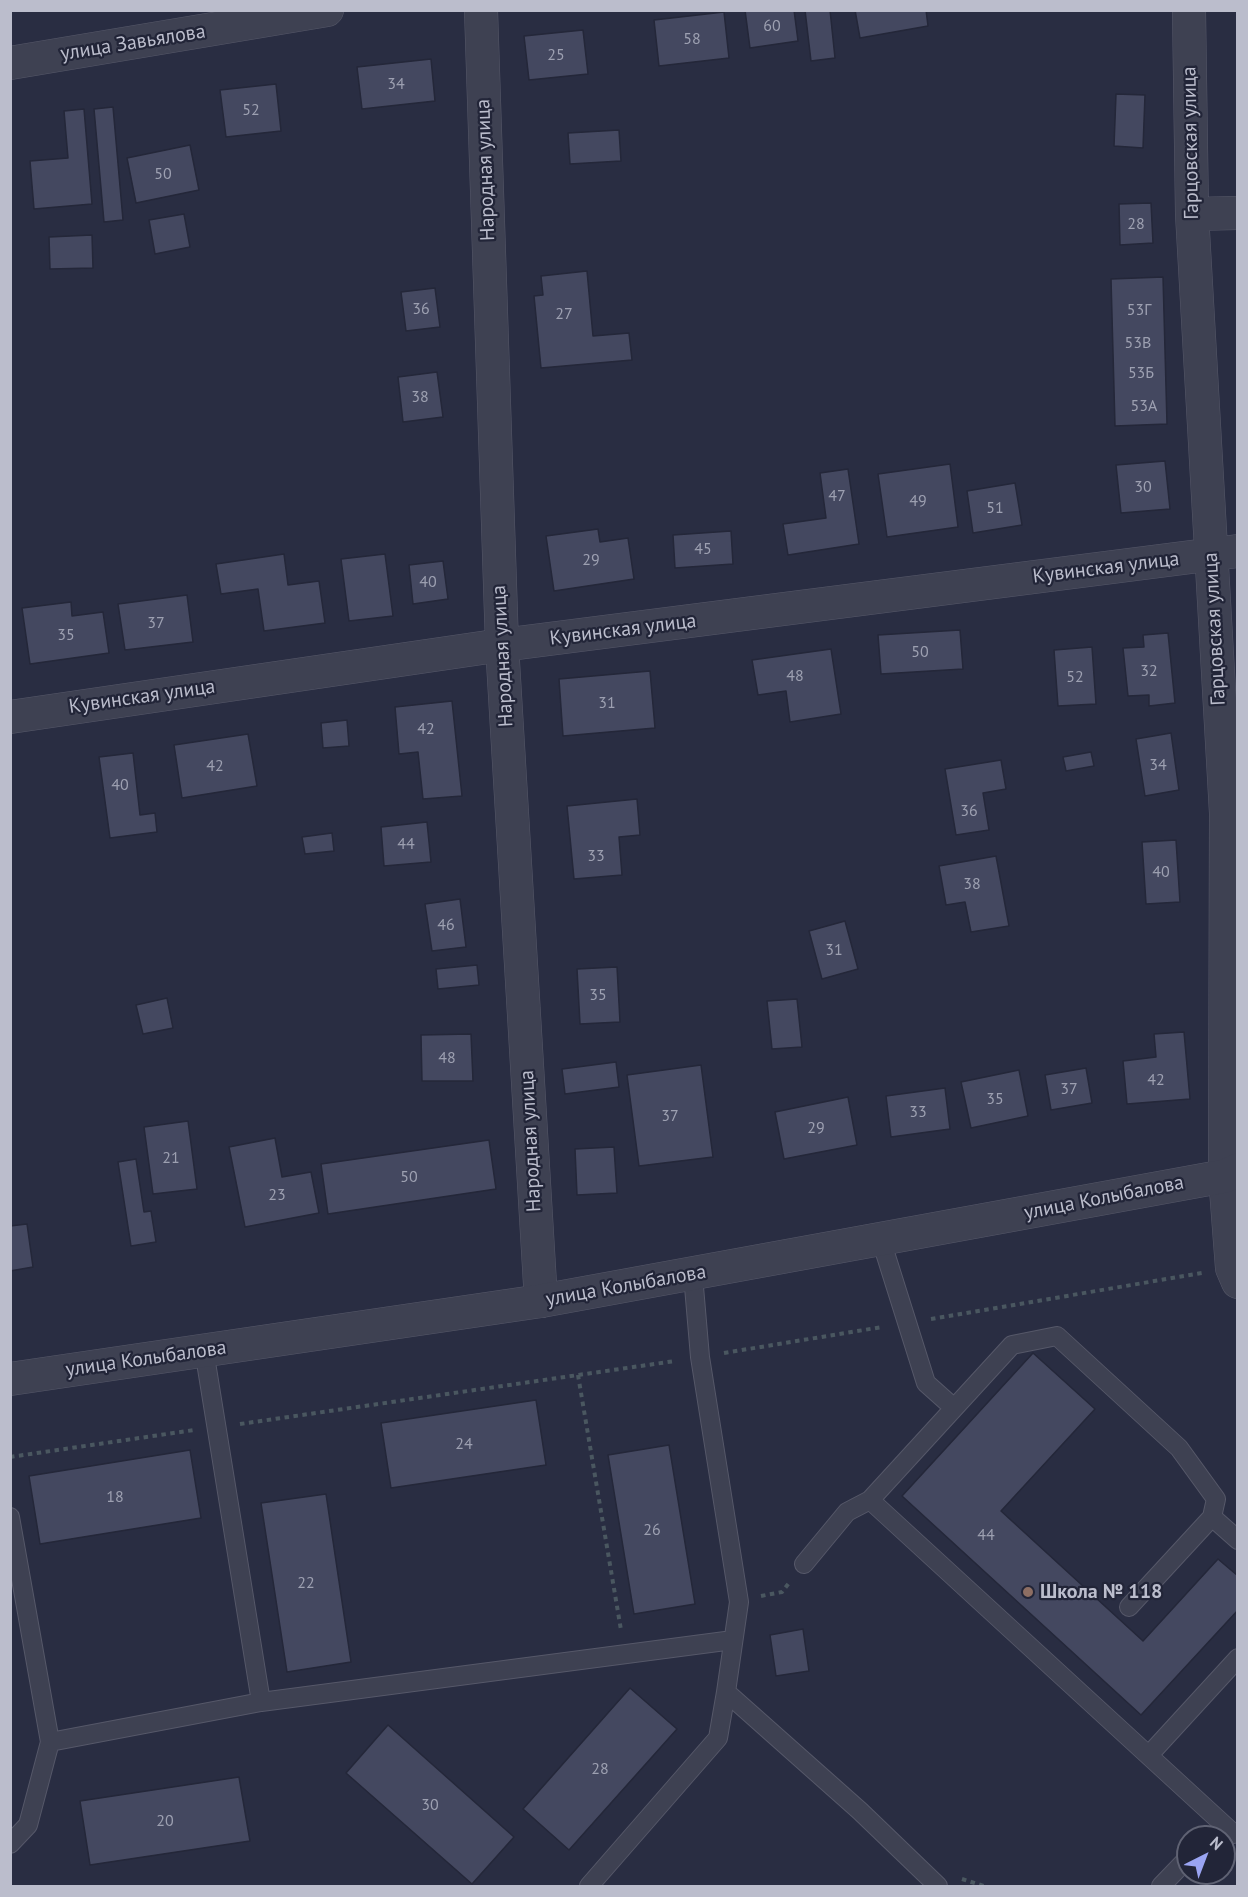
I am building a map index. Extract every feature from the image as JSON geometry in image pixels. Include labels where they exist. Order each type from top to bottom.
[{"type":"street","name":"улица Завьялова","points":[[10,63],[327,10]]},
{"type":"street","name":"Народная улица","points":[[481,10],[502,645],[541,1301]]},
{"type":"street","name":"Гарцовская улица","points":[[1189,10],[1192,214],[1224,553],[1231,1173],[1235,1275]]},
{"type":"street","points":[[1192,214],[1238,213]]},
{"type":"street","name":"Кувинская улица","points":[[10,717],[502,645],[1224,553]]},
{"type":"street","name":"улица Колыбалова","points":[[10,1379],[541,1301],[693,1275],[1231,1173]]},
{"type":"lane","points":[[881,1240],[926,1383],[954,1408]]},
{"type":"lane","points":[[589,1887],[718,1738],[726,1692],[739,1602],[700,1358],[693,1275]]},
{"type":"lane","points":[[799,1570],[847,1512],[870,1500],[1012,1345],[1057,1336],[1179,1448],[1216,1499],[1212,1517],[1129,1607]]},
{"type":"lane","points":[[204,1350],[261,1702]]},
{"type":"lane","points":[[870,1500],[1149,1755],[1222,1825]]},
{"type":"lane","points":[[10,1517],[50,1742],[28,1825],[10,1844]]},
{"type":"lane","points":[[1212,1517],[1238,1540]]},
{"type":"lane","points":[[50,1742],[261,1702],[734,1640]]},
{"type":"lane","points":[[1149,1755],[1238,1658]]},
{"type":"lane","points":[[726,1692],[860,1811],[938,1887]]},
{"type":"lane","points":[[1163,1886],[1176,1871]]},
{"type":"path","points":[[10,1457],[700,1358],[908,1323],[1235,1275]]},
{"type":"path","points":[[578,1375],[626,1654]]},
{"type":"path","points":[[739,1602],[782,1592],[799,1570]]},
{"type":"building","points":[[745,10],[794,10],[798,41],[750,48]]},
{"type":"building","points":[[805,10],[830,10],[835,58],[811,61]]},
{"type":"building","points":[[855,10],[926,10],[928,26],[860,38]]},
{"type":"building","points":[[724,12],[729,58],[659,66],[654,20]]},
{"type":"building","points":[[583,30],[588,74],[529,80],[524,36]]},
{"type":"building","points":[[431,59],[435,101],[362,109],[357,67]]},
{"type":"building","points":[[276,84],[281,131],[226,137],[220,90]]},
{"type":"building","points":[[1116,94],[1145,95],[1143,148],[1114,146]]},
{"type":"building","points":[[113,107],[123,220],[104,222],[94,109]]},
{"type":"building","points":[[84,109],[92,204],[34,209],[30,161],[68,158],[64,111]]},
{"type":"building","points":[[619,130],[621,161],[570,164],[568,133]]},
{"type":"building","points":[[190,145],[199,190],[136,203],[127,158]]},
{"type":"building","points":[[1151,203],[1153,243],[1120,245],[1119,204]]},
{"type":"building","points":[[184,214],[190,247],[155,254],[149,220]]},
{"type":"building","points":[[92,235],[93,268],[50,269],[49,237]]},
{"type":"building","points":[[587,271],[593,336],[629,333],[632,360],[541,368],[534,296],[543,295],[541,276]]},
{"type":"building","points":[[1163,277],[1167,424],[1115,426],[1111,279]]},
{"type":"building","points":[[435,288],[440,327],[406,331],[401,292]]},
{"type":"building","points":[[437,372],[443,417],[403,422],[398,377]]},
{"type":"building","points":[[1165,461],[1170,509],[1121,513],[1116,465]]},
{"type":"building","points":[[950,464],[958,527],[887,537],[878,474]]},
{"type":"building","points":[[848,469],[859,544],[788,555],[783,524],[826,518],[820,473]]},
{"type":"building","points":[[1015,483],[1022,525],[973,533],[967,491]]},
{"type":"building","points":[[598,529],[600,542],[628,538],[634,579],[554,591],[546,536]]},
{"type":"building","points":[[731,531],[733,564],[675,568],[673,535]]},
{"type":"building","points":[[284,554],[288,585],[319,581],[325,623],[264,631],[258,589],[221,594],[216,564]]},
{"type":"building","points":[[385,554],[393,616],[349,621],[341,559]]},
{"type":"building","points":[[443,561],[448,599],[413,604],[409,565]]},
{"type":"building","points":[[187,595],[193,642],[125,650],[118,604]]},
{"type":"building","points":[[71,602],[72,616],[103,612],[109,653],[30,664],[22,608]]},
{"type":"building","points":[[960,630],[963,669],[881,674],[878,635]]},
{"type":"building","points":[[1168,633],[1175,703],[1149,706],[1149,695],[1128,696],[1123,648],[1144,647],[1143,635]]},
{"type":"building","points":[[1092,647],[1096,704],[1058,706],[1054,650]]},
{"type":"building","points":[[831,649],[841,714],[790,722],[786,691],[758,695],[752,660]]},
{"type":"building","points":[[650,671],[655,728],[563,736],[559,679]]},
{"type":"building","points":[[452,701],[462,796],[423,799],[418,752],[399,754],[395,707]]},
{"type":"building","points":[[347,720],[349,746],[323,748],[321,723]]},
{"type":"building","points":[[1171,733],[1179,790],[1145,796],[1136,739]]},
{"type":"building","points":[[248,734],[257,786],[182,798],[174,745]]},
{"type":"building","points":[[1091,752],[1094,766],[1066,771],[1063,757]]},
{"type":"building","points":[[133,753],[140,815],[155,813],[157,832],[110,838],[99,757]]},
{"type":"building","points":[[1001,760],[1006,789],[983,793],[989,830],[956,835],[945,769]]},
{"type":"building","points":[[637,799],[640,835],[619,837],[622,875],[574,879],[567,806]]},
{"type":"building","points":[[427,822],[431,862],[384,866],[381,827]]},
{"type":"building","points":[[332,833],[334,851],[305,854],[302,837]]},
{"type":"building","points":[[1176,840],[1180,902],[1146,904],[1142,842]]},
{"type":"building","points":[[996,856],[1009,926],[971,932],[965,902],[946,905],[939,866]]},
{"type":"building","points":[[460,899],[466,947],[432,951],[425,904]]},
{"type":"building","points":[[845,921],[858,969],[822,979],[809,931]]},
{"type":"building","points":[[477,965],[479,985],[438,989],[436,969]]},
{"type":"building","points":[[617,967],[620,1022],[580,1024],[577,969]]},
{"type":"building","points":[[167,998],[173,1028],[143,1034],[136,1005]]},
{"type":"building","points":[[797,999],[802,1047],[772,1049],[767,1001]]},
{"type":"building","points":[[1184,1032],[1190,1099],[1127,1104],[1123,1061],[1156,1057],[1154,1034]]},
{"type":"building","points":[[471,1034],[473,1081],[422,1081],[421,1035]]},
{"type":"building","points":[[616,1062],[619,1087],[565,1094],[562,1069]]},
{"type":"building","points":[[701,1065],[713,1157],[639,1166],[627,1075]]},
{"type":"building","points":[[1086,1068],[1092,1103],[1051,1110],[1045,1075]]},
{"type":"building","points":[[1019,1070],[1028,1116],[971,1128],[961,1082]]},
{"type":"building","points":[[945,1088],[950,1129],[891,1137],[886,1096]]},
{"type":"building","points":[[848,1097],[857,1145],[784,1159],[775,1112]]},
{"type":"building","points":[[188,1121],[197,1189],[153,1194],[144,1127]]},
{"type":"building","points":[[275,1138],[282,1177],[311,1172],[319,1213],[245,1227],[229,1147]]},
{"type":"building","points":[[489,1140],[496,1189],[328,1214],[321,1164]]},
{"type":"building","points":[[614,1147],[617,1193],[577,1195],[575,1149]]},
{"type":"building","points":[[136,1159],[144,1212],[151,1211],[156,1242],[131,1246],[118,1162]]},
{"type":"building","points":[[27,1224],[33,1267],[10,1271],[10,1226]]},
{"type":"building","points":[[1033,1353],[1095,1409],[1001,1511],[1143,1641],[1218,1559],[1238,1576],[1238,1610],[1141,1715],[902,1496]]},
{"type":"building","points":[[536,1400],[546,1465],[391,1488],[381,1423]]},
{"type":"building","points":[[669,1445],[695,1604],[634,1614],[608,1455]]},
{"type":"building","points":[[190,1450],[201,1518],[40,1544],[29,1476]]},
{"type":"building","points":[[326,1494],[351,1662],[287,1672],[261,1503]]},
{"type":"building","points":[[803,1629],[809,1671],[776,1676],[770,1635]]},
{"type":"building","points":[[630,1688],[677,1729],[569,1850],[523,1809]]},
{"type":"building","points":[[388,1725],[514,1837],[472,1884],[346,1773]]},
{"type":"building","points":[[239,1777],[250,1841],[90,1865],[80,1801]]},
{"type":"place","name":"Школа № 118","points":[[1028,1592]]}]
